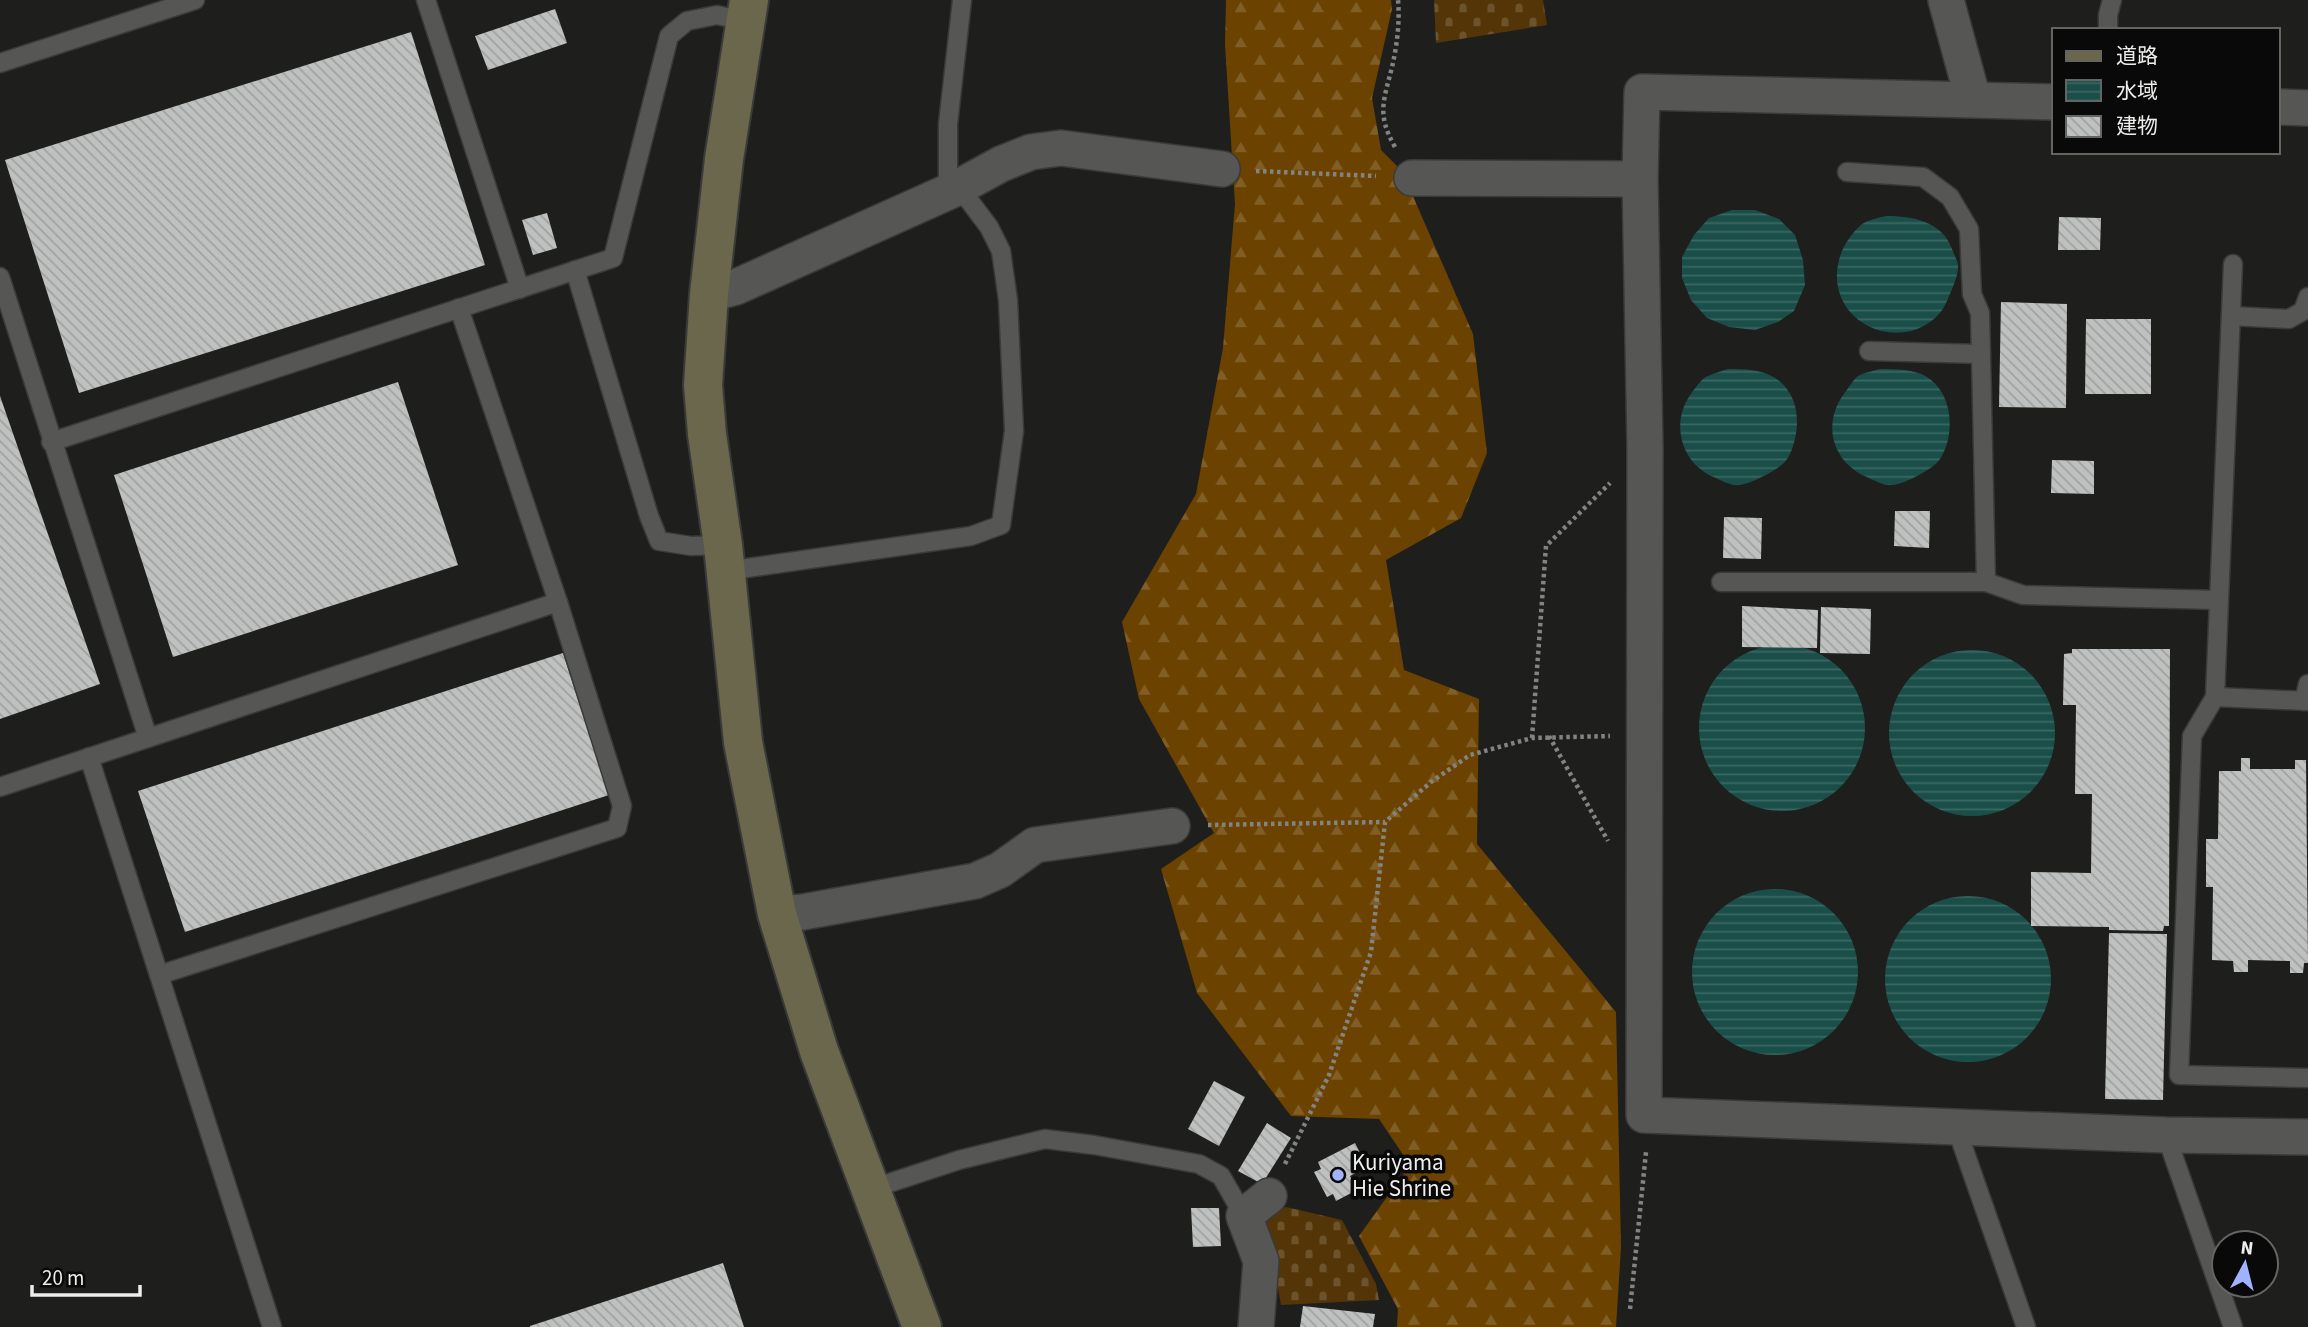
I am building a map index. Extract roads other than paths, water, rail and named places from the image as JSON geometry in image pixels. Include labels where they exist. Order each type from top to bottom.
[{"type":"street","points":[[1946,0],[1973,99]]},
{"type":"street","points":[[747,10],[724,159],[709,294],[703,385],[743,742],[777,914],[819,1051],[922,1327]]},
{"type":"street","points":[[2052,102],[1642,92],[1640,179],[1646,735],[1644,1115],[2166,1135],[2308,1137]]},
{"type":"street","points":[[2280,107],[2308,108]]},
{"type":"street","points":[[709,294],[736,287],[1031,152],[1061,148],[1223,169]]},
{"type":"street","points":[[1412,178],[1640,179]]},
{"type":"street","points":[[777,914],[803,912],[975,881],[1000,870],[1035,845],[1172,826]]},
{"type":"street","points":[[1256,1206],[1261,1261],[1256,1327]]},
{"type":"lane","points":[[0,62],[195,0]]},
{"type":"lane","points":[[426,0],[520,289]]},
{"type":"lane","points":[[575,270],[649,516],[659,541],[691,546],[724,558],[971,536],[1001,525],[1014,431],[1008,300],[1001,251],[989,227],[959,187],[948,181],[948,124],[962,0]]},
{"type":"lane","points":[[2108,28],[2112,0]]},
{"type":"lane","points":[[51,442],[613,258],[669,36],[687,21],[747,10]]},
{"type":"lane","points":[[1847,172],[1923,177],[1950,197],[1969,229],[1972,294],[1980,313],[1986,582]]},
{"type":"lane","points":[[2233,264],[2215,697],[2192,736],[2179,1075],[2308,1077]]},
{"type":"lane","points":[[0,277],[148,738]]},
{"type":"lane","points":[[2231,316],[2289,319],[2303,311],[2308,297]]},
{"type":"lane","points":[[159,975],[617,828],[622,806],[558,602],[459,308]]},
{"type":"lane","points":[[1869,351],[1981,354]]},
{"type":"lane","points":[[1721,582],[1986,582],[2023,595],[2218,600]]},
{"type":"lane","points":[[0,786],[558,602]]},
{"type":"lane","points":[[2215,697],[2307,695]]},
{"type":"lane","points":[[89,757],[272,1327]]},
{"type":"lane","points":[[1956,1127],[2026,1327]]},
{"type":"lane","points":[[2166,1135],[2233,1327]]},
{"type":"lane","points":[[871,1189],[959,1160],[1045,1139],[1199,1164],[1221,1175],[1256,1206]]},
{"type":"water","points":[[1732,210],[1755,210],[1779,219],[1795,235],[1803,260],[1805,285],[1794,311],[1778,322],[1755,330],[1729,327],[1707,318],[1691,300],[1682,278],[1682,257],[1694,235],[1709,218]]},
{"type":"water","points":[[1886,216],[1916,219],[1934,226],[1947,240],[1958,265],[1954,283],[1942,310],[1927,324],[1907,332],[1880,331],[1860,321],[1848,310],[1837,282],[1837,267],[1849,238],[1863,223]]},
{"type":"water","points":[[1728,369],[1758,371],[1775,378],[1790,394],[1796,413],[1794,444],[1786,461],[1766,475],[1740,485],[1721,480],[1694,463],[1682,440],[1680,428],[1686,403],[1698,385],[1706,377]]},
{"type":"water","points":[[1880,369],[1911,371],[1927,377],[1942,393],[1949,415],[1948,438],[1940,459],[1919,475],[1893,485],[1869,478],[1846,462],[1838,452],[1832,428],[1838,403],[1854,380],[1862,374]]},
{"type":"water","points":[[1782,645],[1814,651],[1841,669],[1859,696],[1865,728],[1859,760],[1841,787],[1814,805],[1782,811],[1750,805],[1723,787],[1705,760],[1699,728],[1705,696],[1723,669],[1750,651]]},
{"type":"water","points":[[1972,650],[2004,656],[2031,674],[2049,701],[2055,733],[2049,765],[2031,792],[2004,810],[1972,816],[1940,810],[1913,792],[1895,765],[1889,733],[1895,701],[1913,674],[1940,656]]},
{"type":"water","points":[[1775,889],[1807,895],[1834,913],[1852,940],[1858,972],[1852,1004],[1834,1031],[1807,1049],[1775,1055],[1743,1049],[1716,1031],[1698,1004],[1692,972],[1698,940],[1716,913],[1743,895]]},
{"type":"water","points":[[1968,896],[2000,902],[2027,920],[2045,947],[2051,979],[2045,1011],[2027,1038],[2000,1056],[1968,1062],[1936,1056],[1909,1038],[1891,1011],[1885,979],[1891,947],[1909,920],[1936,902]]},
{"type":"place","name":"Kuriyama Hie Shrine","points":[[1338,1175]]}]
